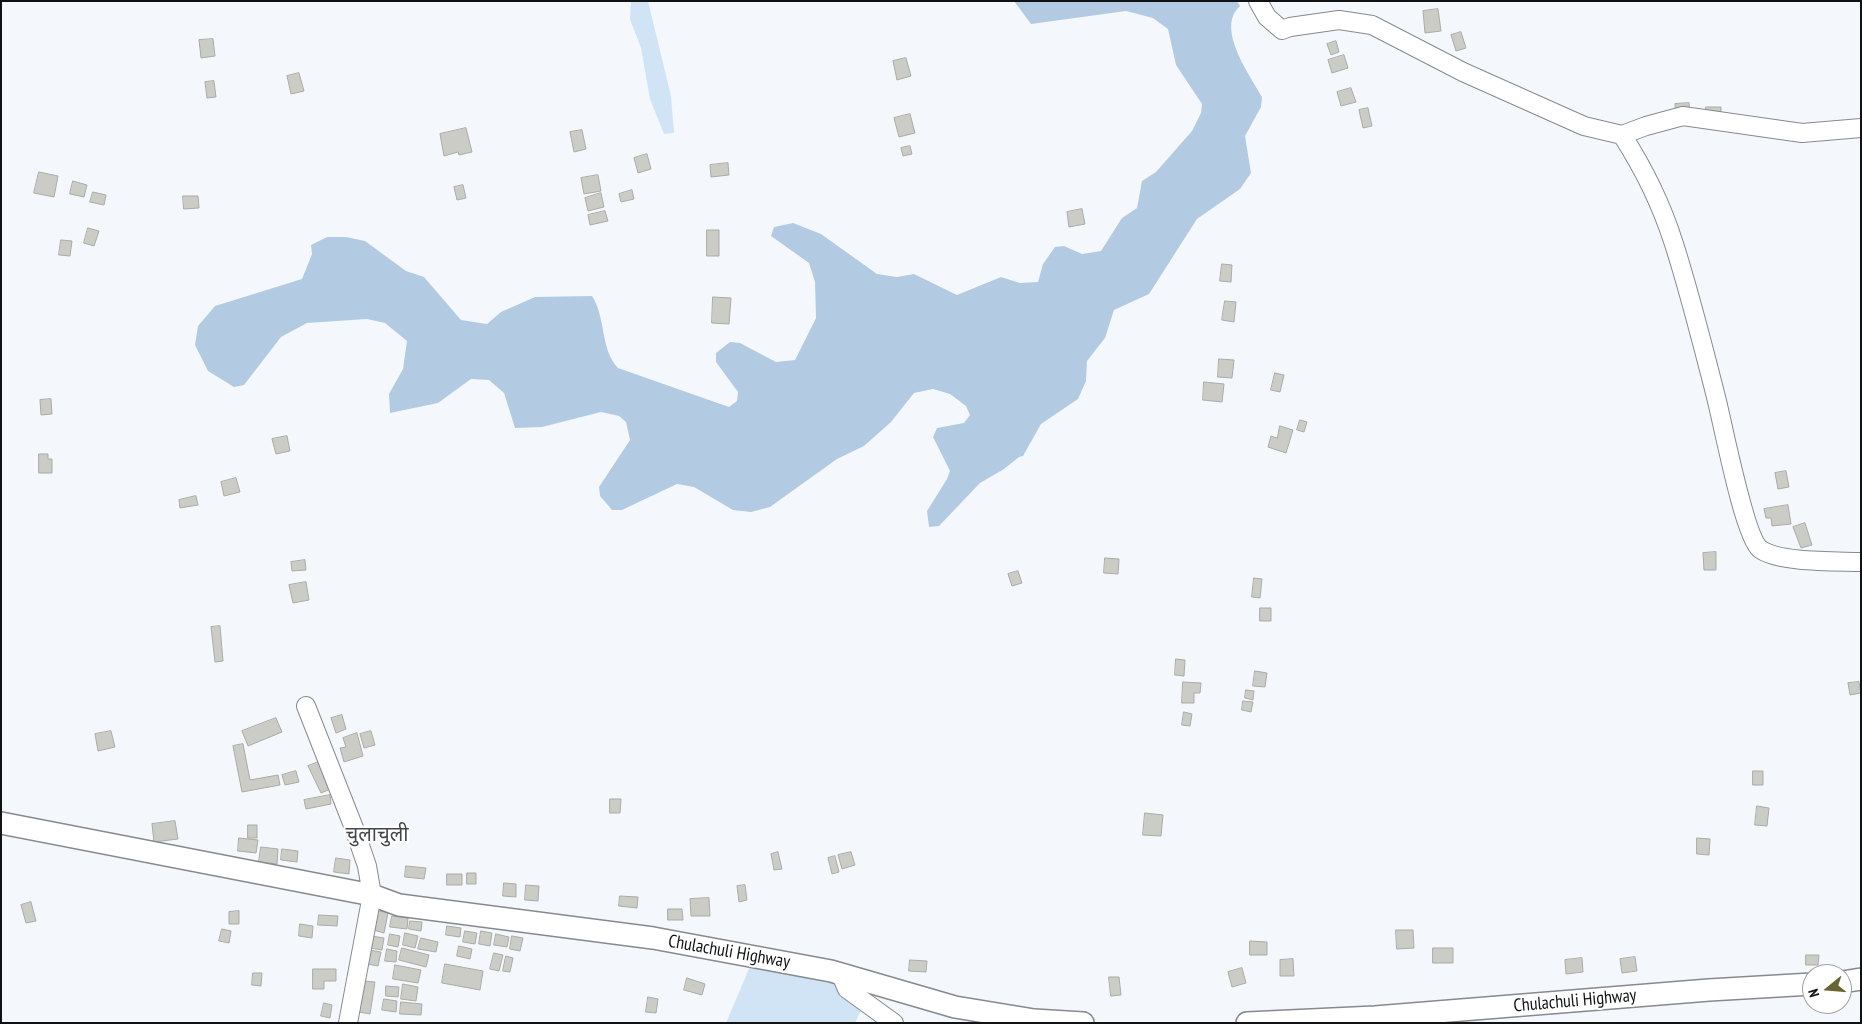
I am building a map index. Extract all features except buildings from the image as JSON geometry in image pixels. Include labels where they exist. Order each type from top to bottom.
[{"type":"street","points":[[1258,1],[1267,17],[1282,30],[1290,27],[1339,20],[1372,25],[1463,72],[1576,122],[1622,135],[1683,116],[1802,134],[1861,128]]},
{"type":"street","points":[[1622,135],[1639,161],[1674,243],[1717,398],[1734,474],[1752,535],[1760,549],[1776,556],[1795,559],[1861,562]]},
{"type":"street","points":[[306,706],[354,828],[366,866],[372,895],[348,1023]]},
{"type":"street","name":"Chulachuli Highway","points":[[1,823],[372,895],[400,905],[653,938],[831,970],[841,975],[955,1007],[1034,1020],[1083,1023]]},
{"type":"street","points":[[841,975],[847,989],[894,1023]]},
{"type":"street","name":"Chulachuli Highway","points":[[1247,1023],[1375,1018],[1699,990],[1802,985]]},
{"type":"shaded area","points":[[631,1],[648,1],[671,96],[674,133],[664,134],[650,99],[641,48],[630,19]]},
{"type":"shaded area","points":[[1014,1],[1237,1],[1240,6],[1233,15],[1231,26],[1233,39],[1243,64],[1262,97],[1261,107],[1245,136],[1251,173],[1240,189],[1197,219],[1149,294],[1114,310],[1105,338],[1087,361],[1086,381],[1078,399],[1041,424],[1023,456],[980,483],[939,526],[929,527],[927,511],[950,471],[933,437],[937,428],[964,423],[970,415],[966,406],[950,394],[933,389],[914,393],[891,422],[864,446],[837,459],[770,507],[751,512],[733,510],[694,487],[677,484],[622,510],[612,510],[600,496],[599,487],[630,440],[626,422],[619,416],[601,412],[542,427],[515,428],[504,393],[489,380],[471,379],[438,403],[390,413],[389,394],[403,369],[407,341],[385,323],[367,319],[307,323],[281,337],[244,385],[234,387],[208,371],[195,345],[198,326],[215,306],[302,279],[312,254],[311,245],[327,237],[346,237],[365,241],[406,271],[424,277],[461,320],[487,324],[501,312],[535,297],[592,296],[599,313],[608,352],[618,368],[729,407],[737,401],[738,392],[716,362],[716,353],[730,342],[740,343],[776,362],[795,360],[816,318],[815,282],[809,263],[771,236],[774,227],[793,223],[821,234],[877,274],[897,277],[914,274],[957,295],[1001,277],[1020,283],[1038,282],[1043,264],[1055,247],[1064,246],[1082,254],[1101,251],[1122,218],[1137,208],[1142,181],[1156,172],[1192,131],[1201,113],[1202,104],[1176,65],[1168,29],[1153,18],[1126,11],[1031,24]]},
{"type":"shaded area","points":[[751,964],[830,977],[863,1006],[855,1023],[726,1023]]},
{"type":"district","name":"चुलाचुली","points":[[377,835]]}]
